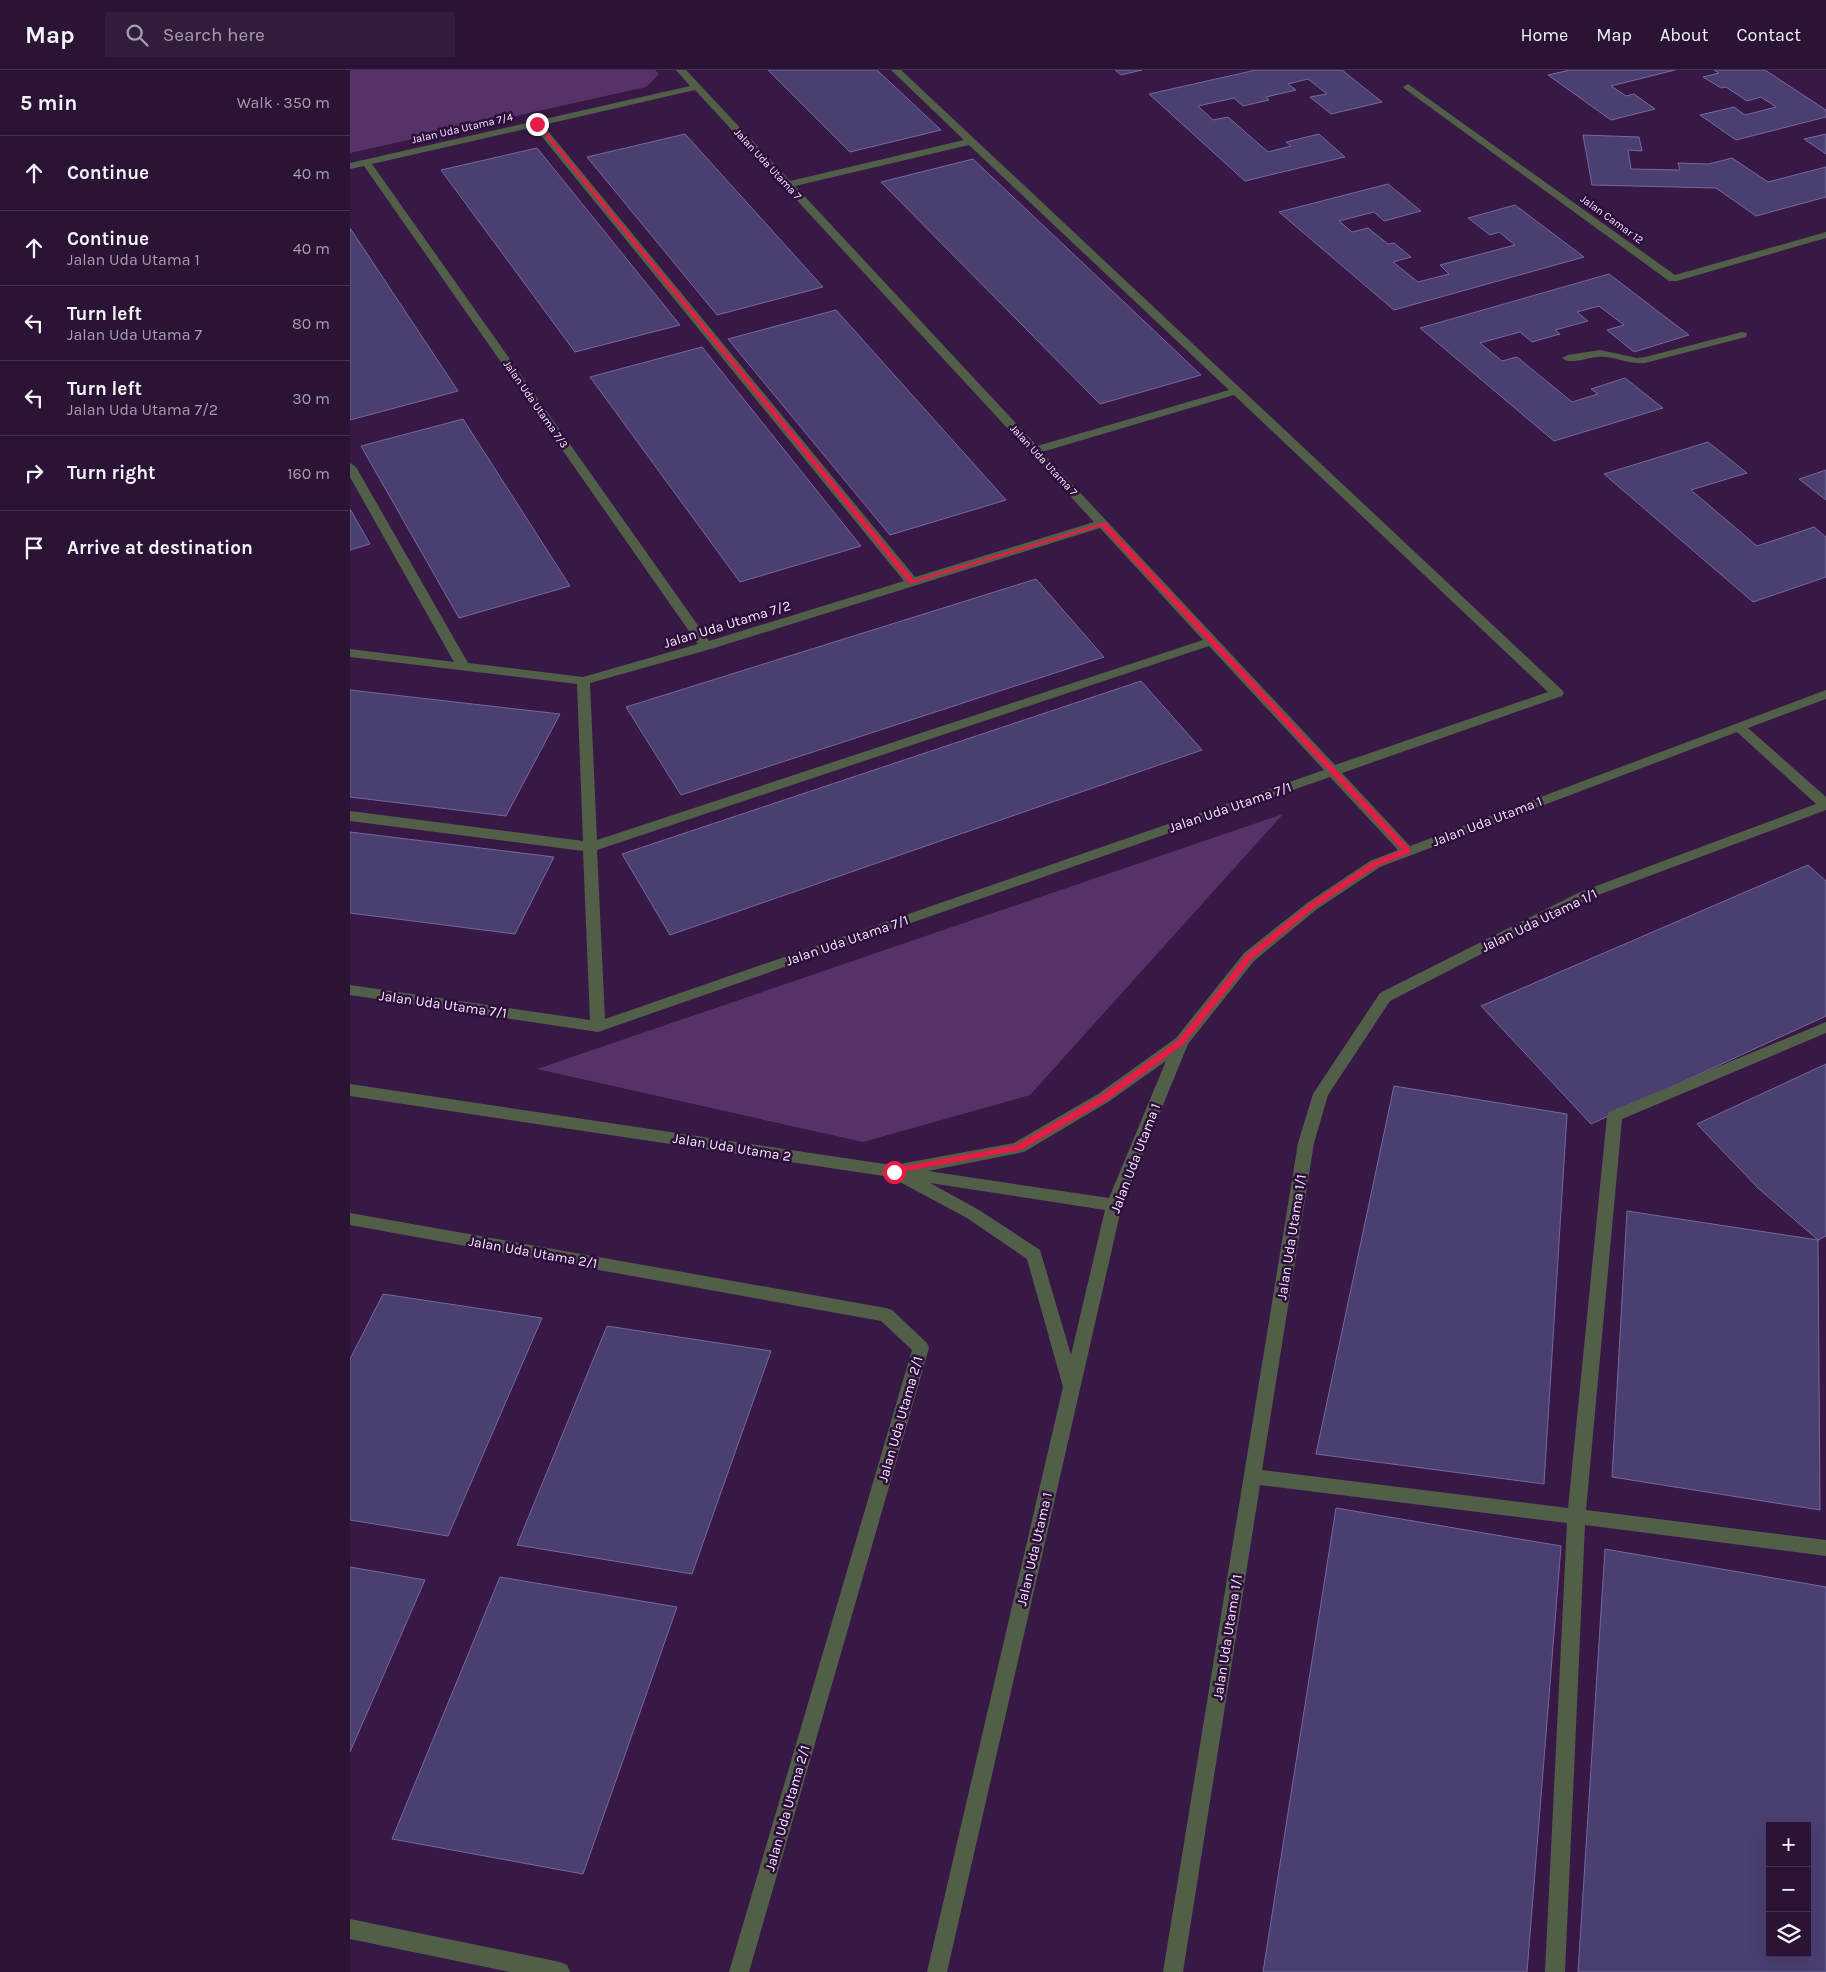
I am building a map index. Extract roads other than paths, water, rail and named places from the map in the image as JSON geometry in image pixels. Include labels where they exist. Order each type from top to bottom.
[{"type":"street","name":"Jalan Uda Utama 7","points":[[681,70],[1407,851]]},
{"type":"street","points":[[896,70],[1236,391]]},
{"type":"street","name":"Jalan Camar 12","points":[[1408,87],[1673,279],[1826,235]]},
{"type":"street","name":"Jalan Uda Utama 7/4","points":[[350,166],[697,88]]},
{"type":"street","points":[[537,124],[912,582]]},
{"type":"street","points":[[788,185],[972,141]]},
{"type":"street","name":"Jalan Uda Utama 7/3","points":[[366,162],[706,646]]},
{"type":"street","points":[[1568,358],[1600,353],[1637,361],[1645,360],[1742,335]]},
{"type":"street","points":[[1035,450],[1236,391]]},
{"type":"street","name":"Jalan Uda Utama 7/1","points":[[350,990],[598,1027],[1557,693],[1236,391]]},
{"type":"street","points":[[350,467],[464,667]]},
{"type":"street","name":"Jalan Uda Utama 7/2","points":[[350,653],[583,681],[706,646],[1103,523]]},
{"type":"street","points":[[350,816],[590,847],[1212,641]]},
{"type":"street","points":[[583,681],[598,1027]]},
{"type":"street","name":"Jalan Uda Utama 1","points":[[937,1972],[1114,1205],[1181,1042],[1249,957],[1320,901],[1375,864],[1826,694]]},
{"type":"street","points":[[1738,726],[1826,805]]},
{"type":"street","name":"Jalan Uda Utama 1/1","points":[[1174,1972],[1306,1143],[1321,1094],[1385,997],[1585,895],[1826,805]]},
{"type":"street","points":[[1556,1972],[1576,1517],[1615,1116],[1826,1028]]},
{"type":"street","points":[[894,1172],[1018,1148],[1103,1098],[1181,1042]]},
{"type":"street","name":"Jalan Uda Utama 2","points":[[350,1090],[1114,1205]]},
{"type":"street","points":[[894,1172],[973,1214],[1034,1255],[1071,1388]]},
{"type":"street","name":"Jalan Uda Utama 2/1","points":[[350,1219],[886,1315],[920,1348],[739,1972]]},
{"type":"street","points":[[1252,1476],[1826,1548]]},
{"type":"street","points":[[350,1929],[560,1972]]}]
